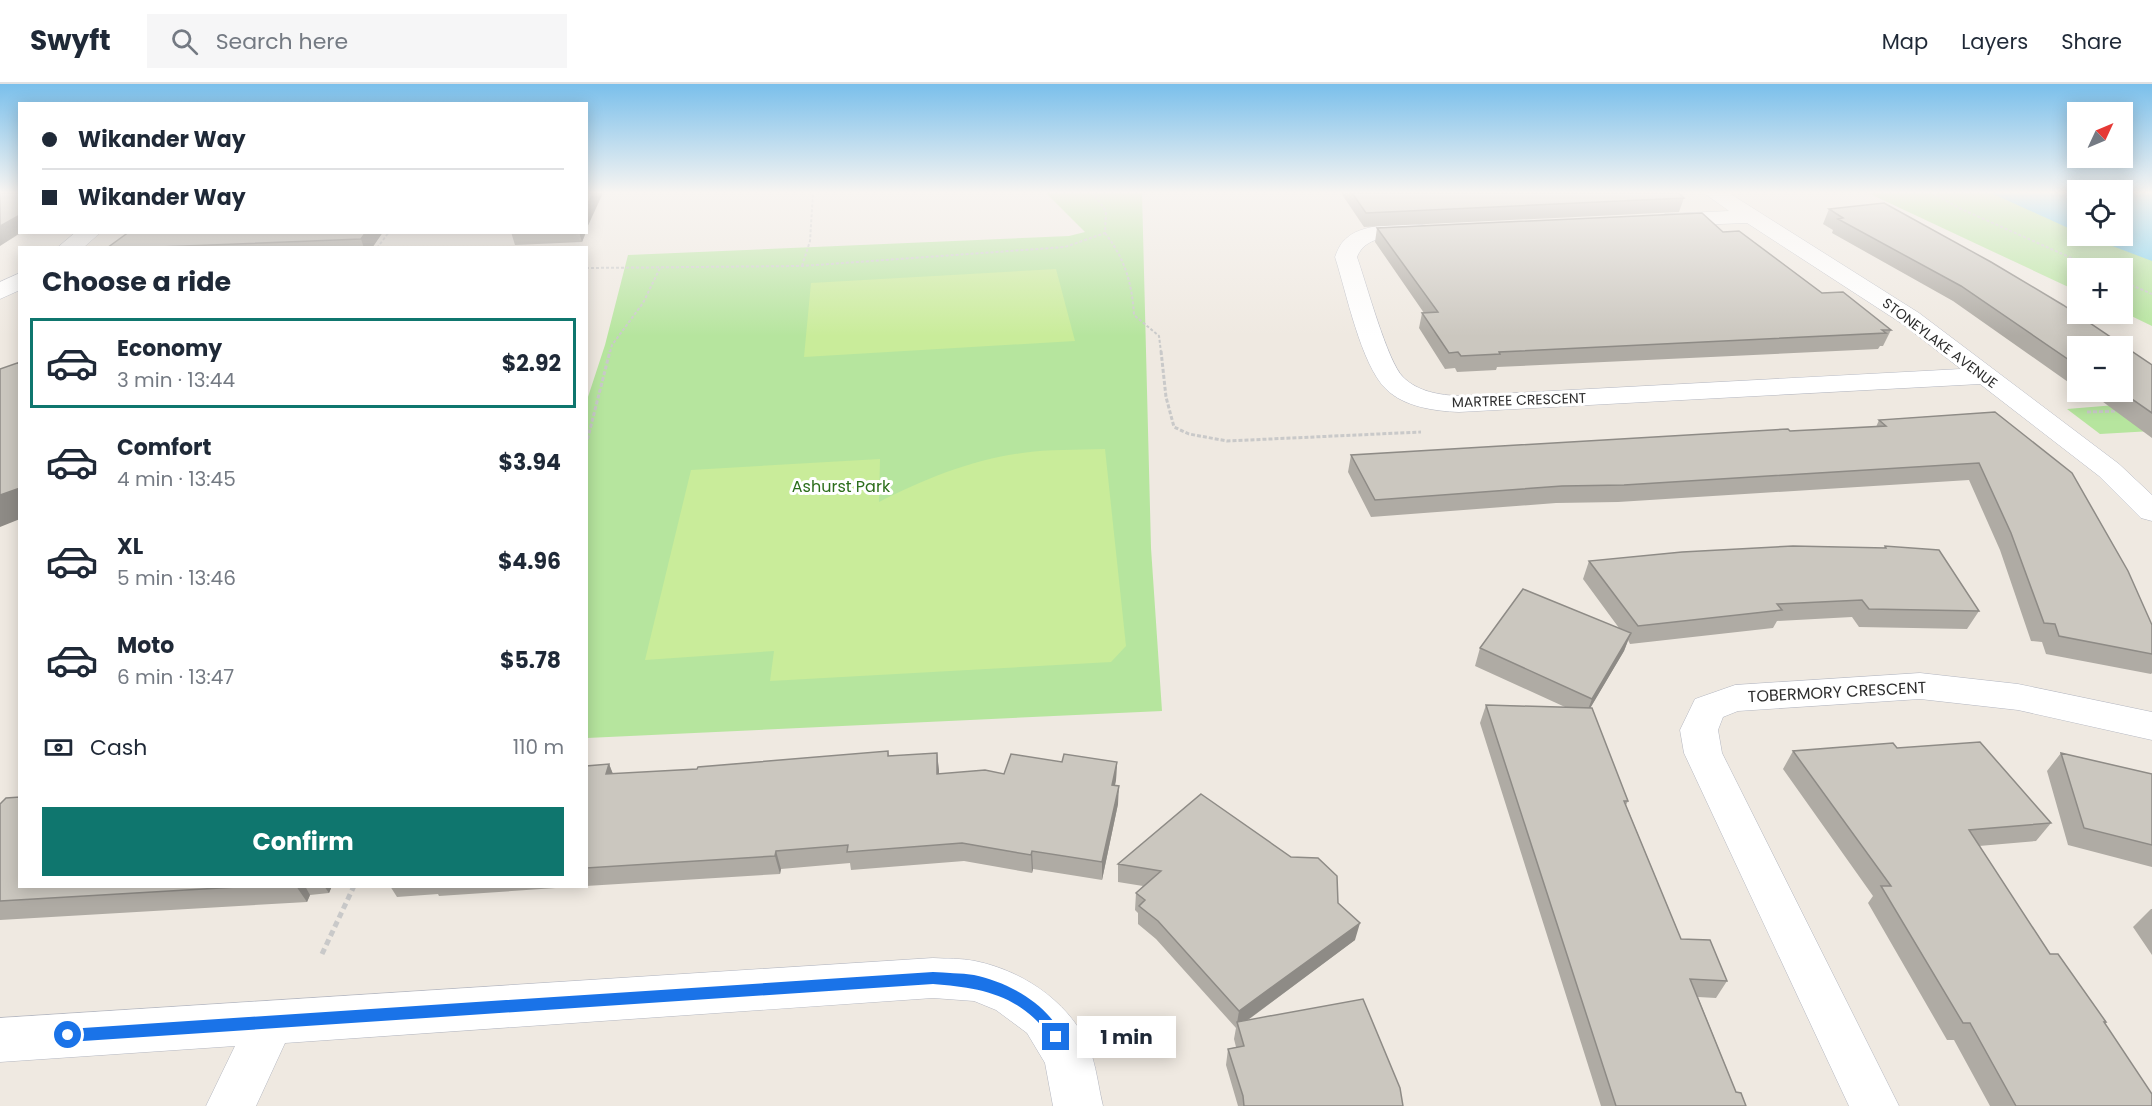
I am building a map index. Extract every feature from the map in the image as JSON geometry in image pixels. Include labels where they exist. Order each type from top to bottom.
[{"type":"street","name":"MARTREE CRESCENT","points":[[1354,241],[1348,246],[1346,256],[1381,361],[1392,382],[1414,396],[1436,403],[1459,404],[1985,376]]},
{"type":"street","name":"STONEYLAKE AVENUE","points":[[1789,241],[1883,299],[2109,470],[2152,512]]},
{"type":"street","points":[[0,292],[18,281]]},
{"type":"street","name":"TOBERMORY CRESCENT","points":[[1874,1106],[1703,753],[1699,730],[1708,708],[1735,698],[1920,686],[2018,697],[2152,726]]},
{"type":"street","points":[[0,1040],[933,978],[975,981],[1011,995],[1043,1018],[1068,1056],[1078,1106]]},
{"type":"street","points":[[231,1106],[271,1022]]},
{"type":"path","points":[[802,266],[810,241]]},
{"type":"path","points":[[588,268],[802,266],[1065,247],[1083,241]]},
{"type":"path","points":[[2033,241],[2072,258]]},
{"type":"path","points":[[588,437],[612,345],[643,303],[660,268]]},
{"type":"path","points":[[2133,286],[2152,294]]},
{"type":"path","points":[[2076,413],[2120,411]]},
{"type":"path","points":[[322,954],[353,888]]},
{"type":"green space","name":"Ashurst Park","points":[[960,241],[1143,241],[1151,548],[1162,711],[588,738],[588,397],[605,345],[628,255]]},
{"type":"green space","points":[[1970,241],[2067,241],[2067,246],[2133,246],[2133,241],[2152,241],[2152,326],[2133,317],[2133,258],[2067,258],[2067,286]]},
{"type":"green space","points":[[1056,269],[1075,341],[804,357],[811,283]]},
{"type":"green space","points":[[2152,402],[2152,431],[2100,434],[2067,409]]},
{"type":"green space","points":[[1105,449],[1126,646],[1111,662],[770,681],[774,651],[645,660],[691,470],[880,459],[879,502],[931,478],[985,460],[1053,450]]},
{"type":"water","points":[[2133,241],[2152,241],[2152,261],[2112,246],[2133,246]]},
{"type":"building","points":[[117,241],[318,241],[183,246],[110,246]]},
{"type":"building","points":[[1386,241],[1752,241],[1822,293],[1843,292],[1891,330],[1882,330],[1886,333],[1499,352],[1500,354],[1461,356],[1458,352],[1449,353],[1422,313],[1438,312]]},
{"type":"building","points":[[1878,241],[1952,241],[2067,308],[2067,324],[2091,324],[2109,336],[2067,336],[2067,358],[1961,286]]},
{"type":"building","points":[[2133,352],[2152,365],[2152,413],[2133,400]]},
{"type":"building","points":[[18,363],[18,489],[0,495],[0,369]]},
{"type":"building","points":[[1995,412],[2072,473],[2128,571],[2152,625],[2152,654],[2059,636],[2055,624],[2044,623],[2011,533],[1979,463],[1624,485],[1562,486],[1375,500],[1351,455],[1788,429],[1790,431],[1886,426],[1879,420]]},
{"type":"building","points":[[1793,546],[1886,548],[1885,546],[1939,550],[1979,611],[1869,609],[1862,600],[1777,604],[1782,610],[1638,626],[1589,561],[1682,552]]},
{"type":"building","points":[[1523,589],[1631,633],[1592,699],[1480,648]]},
{"type":"building","points":[[1486,705],[1592,708],[1628,801],[1624,801],[1681,939],[1710,940],[1727,981],[1690,979],[1736,1092],[1741,1093],[1746,1106],[1616,1106]]},
{"type":"building","points":[[1980,742],[2051,823],[1969,830],[2050,954],[2058,954],[2106,1022],[2104,1022],[2152,1094],[2152,1106],[2016,1106],[1970,1023],[1963,1023],[1881,886],[1891,886],[1793,751],[1893,743],[1897,748]]},
{"type":"building","points":[[888,751],[888,756],[937,753],[937,774],[985,770],[1004,774],[1011,754],[1062,762],[1064,754],[1117,762],[1112,785],[1119,786],[1102,862],[1032,851],[1031,855],[962,843],[847,852],[848,845],[776,851],[775,856],[588,868],[588,766],[609,764],[606,774],[697,769],[698,767]]},
{"type":"building","points":[[2061,753],[2152,774],[2152,845],[2084,828]]},
{"type":"building","points":[[1201,794],[1291,857],[1318,858],[1337,876],[1338,903],[1360,923],[1239,1011],[1158,921],[1139,906],[1145,900],[1136,893],[1161,871],[1118,864]]},
{"type":"building","points":[[18,797],[18,888],[220,888],[0,901],[0,804],[6,798]]},
{"type":"building","points":[[1363,999],[1400,1088],[1403,1106],[1244,1106],[1228,1049],[1244,1046],[1237,1022]]},
{"type":"route","points":[[68,1035],[933,978],[975,981],[1011,995],[1043,1018],[1056,1037]]}]
